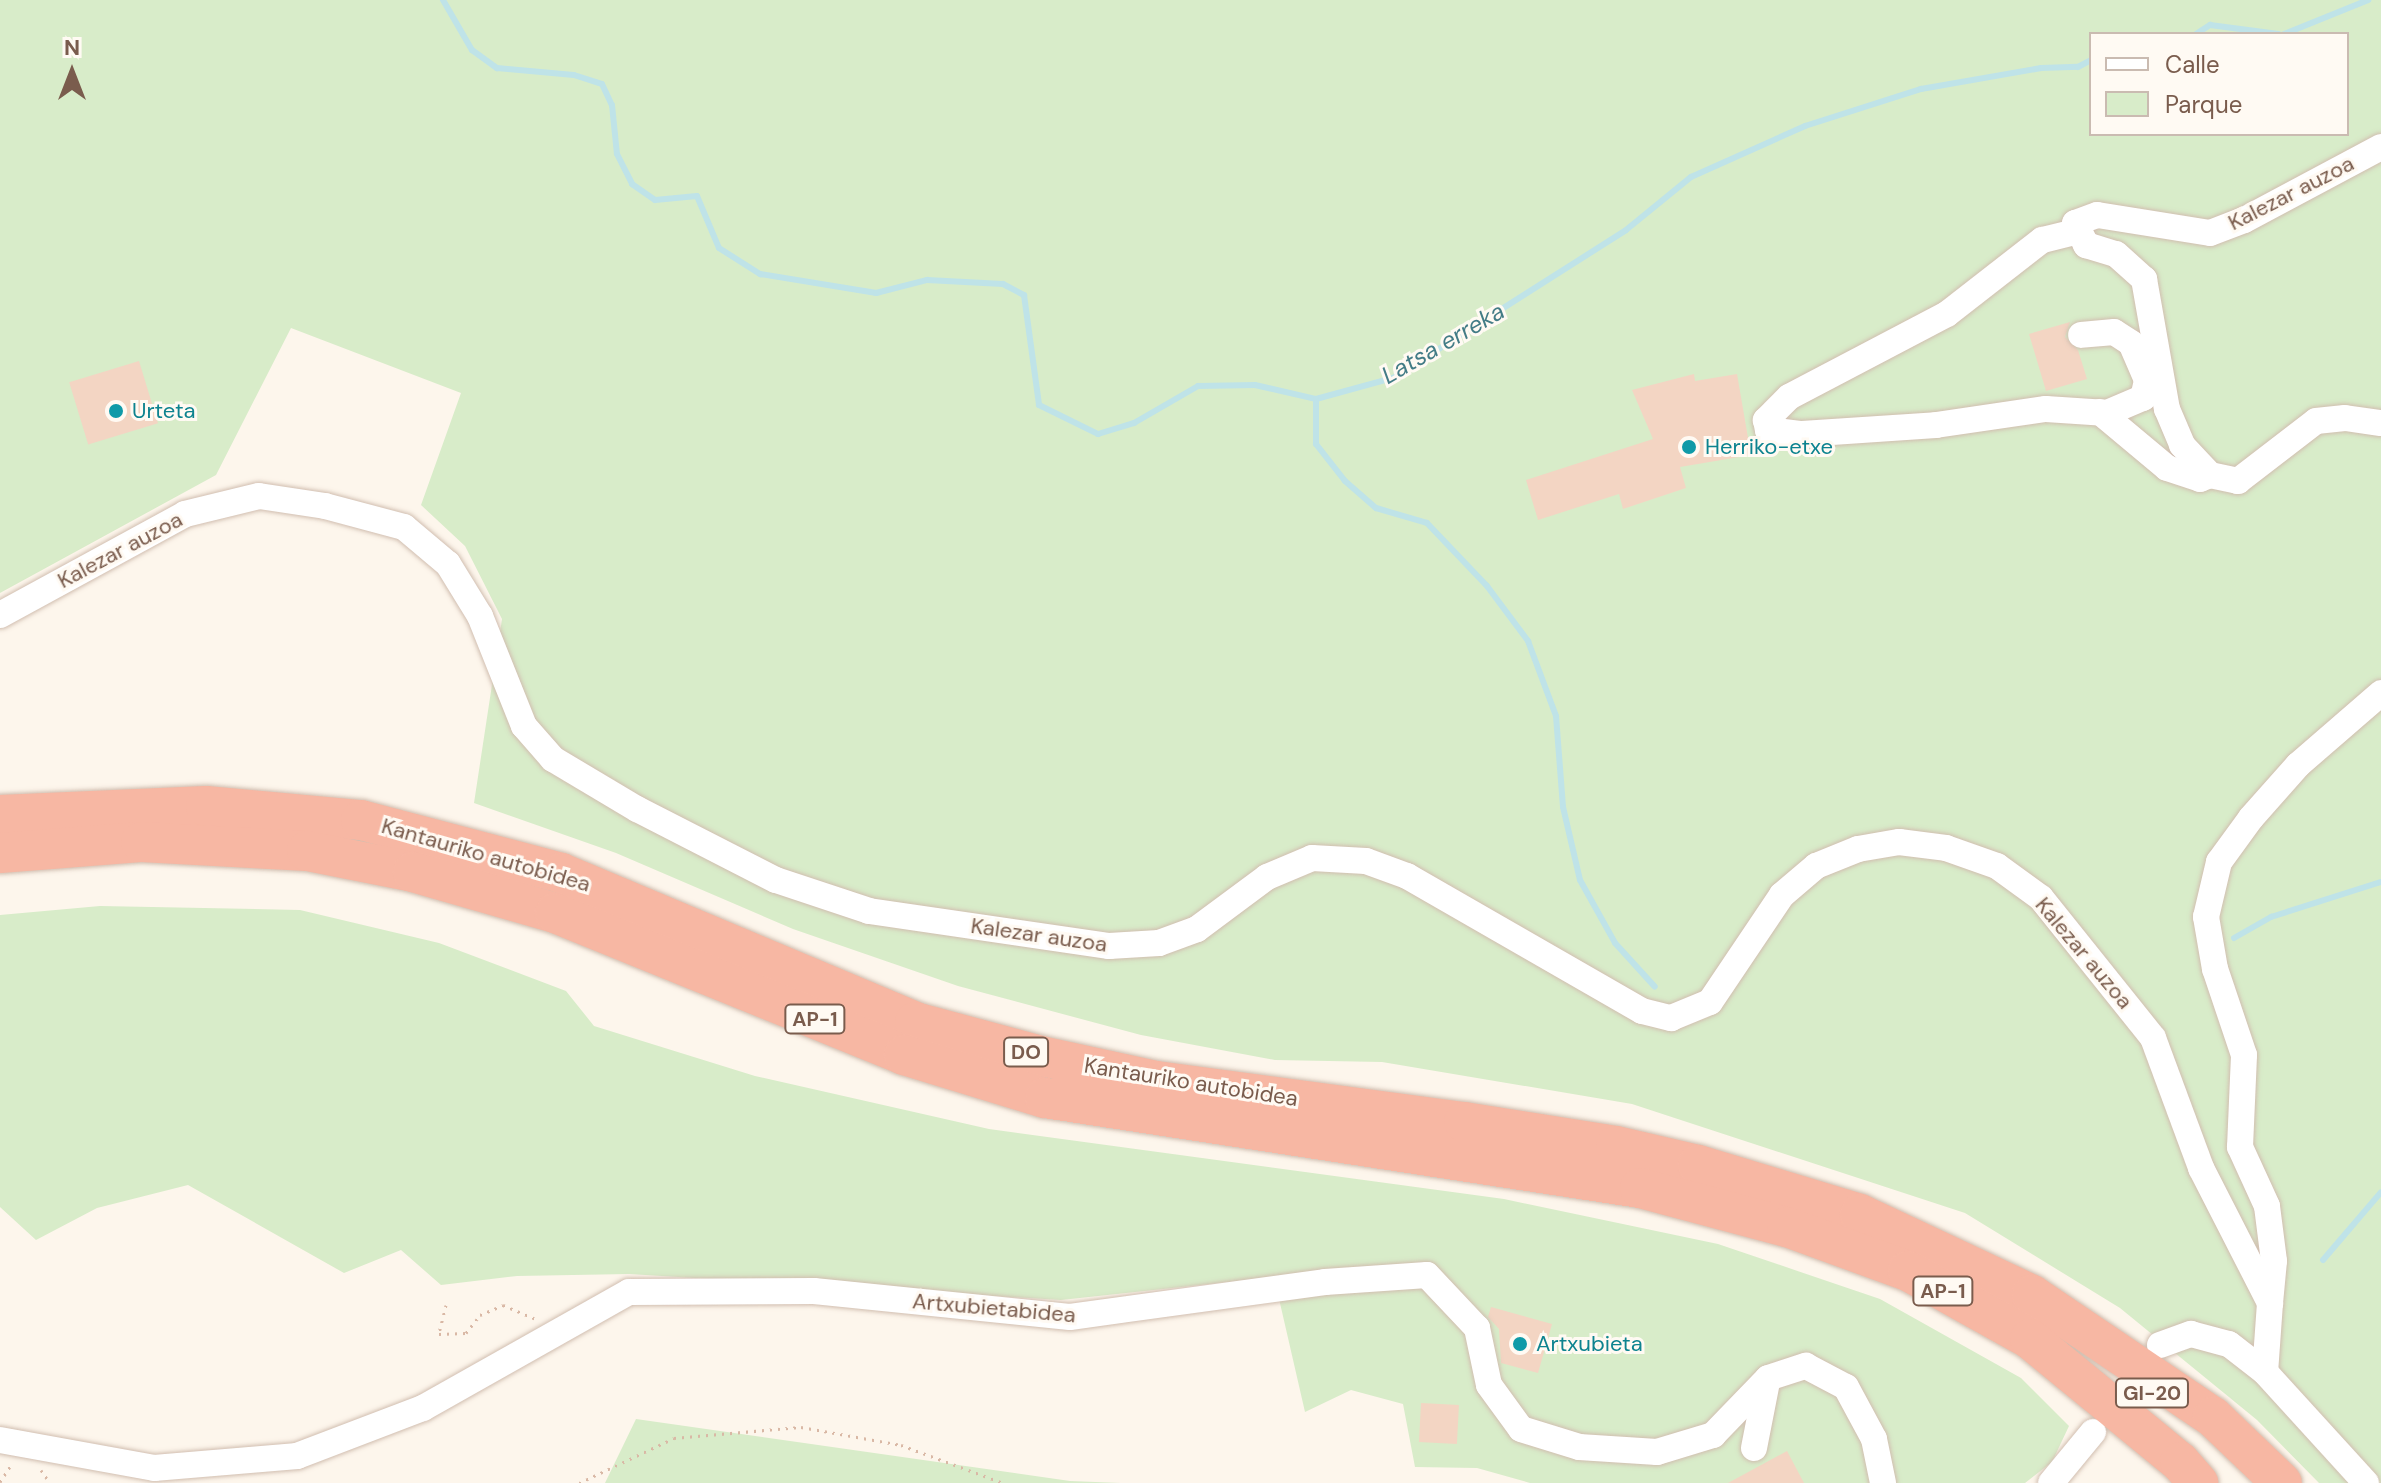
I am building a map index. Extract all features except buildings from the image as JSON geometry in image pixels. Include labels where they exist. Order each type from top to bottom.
[{"type":"highway","name":"Kantauriko autobidea","points":[[0,815],[206,806],[361,820],[561,873],[915,1022],[1156,1081],[1540,1134],[1698,1165],[1860,1214],[2055,1309],[2213,1417],[2282,1483]]},
{"type":"highway","name":"Kantauriko autobidea","points":[[0,853],[141,842],[307,851],[413,872],[555,913],[904,1055],[1045,1098],[1640,1188],[1787,1227],[1908,1271],[2030,1339],[2180,1462],[2198,1483]]},
{"type":"highway","name":"GI-20","points":[[2055,1309],[2243,1483]]},
{"type":"street","name":"Kalezar auzoa","points":[[2079,231],[2075,223],[2097,215],[2210,233],[2244,220],[2381,147]]},
{"type":"street","points":[[2081,335],[2114,332],[2131,343],[2147,380],[2143,398],[2125,409],[2100,412],[2046,409],[1936,425],[1802,434],[1768,430],[1766,420],[1789,397],[1947,314],[2042,240],[2079,231],[2086,245],[2116,254],[2144,279],[2167,409],[2182,445],[2210,475]]},
{"type":"street","points":[[2100,412],[2167,468],[2200,479],[2210,475],[2238,481],[2316,421],[2345,418],[2381,423]]},
{"type":"street","name":"Kalezar auzoa","points":[[0,615],[185,514],[259,496],[325,506],[404,527],[448,564],[480,616],[524,726],[553,759],[637,809],[776,880],[869,911],[1109,946],[1159,943],[1197,929],[1267,877],[1312,858],[1366,861],[1407,876],[1642,1011],[1671,1018],[1710,1002],[1782,895],[1816,866],[1858,849],[1899,842],[1946,848],[1997,866],[2041,898],[2153,1038],[2201,1168],[2270,1303]]},
{"type":"street","points":[[2265,1372],[2274,1261],[2267,1206],[2240,1147],[2244,1055],[2215,969],[2206,917],[2219,862],[2251,818],[2298,765],[2381,693]]},
{"type":"street","name":"Artxubietabidea","points":[[8,1446],[154,1468],[297,1456],[423,1408],[629,1292],[814,1291],[1070,1317],[1325,1282],[1427,1275],[1477,1328],[1489,1385],[1521,1429],[1579,1447],[1657,1452],[1713,1435],[1768,1378],[1806,1366],[1846,1387],[1874,1439],[1883,1483]]},
{"type":"street","points":[[2160,1345],[2191,1334],[2229,1344],[2265,1372],[2366,1483]]},
{"type":"street","points":[[1754,1448],[1768,1378]]},
{"type":"street","points":[[2051,1483],[2093,1432]]},
{"type":"path","points":[[446,1305],[439,1334],[466,1333],[480,1315],[503,1305],[526,1310],[551,1336]]},
{"type":"path","points":[[579,1483],[674,1438],[801,1427],[901,1445],[1003,1483]]},
{"type":"green space","points":[[0,0],[2381,0],[2381,1483],[2319,1483],[2257,1420],[2120,1308],[1965,1213],[1632,1104],[1382,1062],[1275,1060],[1141,1035],[958,986],[793,929],[616,853],[474,803],[502,619],[465,546],[421,505],[461,393],[291,328],[216,475],[0,593]]},
{"type":"green space","points":[[100,906],[300,910],[439,943],[566,991],[594,1026],[755,1076],[989,1129],[1504,1199],[1718,1244],[1880,1299],[2021,1378],[2069,1426],[2052,1462],[2025,1483],[1530,1483],[1477,1468],[1415,1467],[1403,1404],[1351,1390],[1305,1412],[1274,1277],[1061,1300],[629,1274],[517,1276],[441,1285],[401,1250],[344,1273],[188,1185],[97,1208],[36,1240],[0,1207],[0,915]]},
{"type":"green space","points":[[636,1419],[1070,1481],[1121,1483],[605,1483]]},
{"type":"waterway","name":"Latsa erreka","points":[[443,0],[472,50],[497,68],[574,75],[602,84],[612,105],[617,154],[632,184],[655,200],[697,196],[719,248],[760,274],[876,293],[927,280],[1003,284],[1024,295],[1039,405],[1098,434],[1134,423],[1198,386],[1255,385],[1316,399],[1393,378],[1626,230],[1691,177],[1805,126],[1921,89],[2041,68],[2078,67],[2089,61]]},
{"type":"waterway","name":"Latsa erreka","points":[[2289,32],[2368,0]]},
{"type":"waterway","name":"Latsa erreka","points":[[2199,32],[2210,25],[2263,32]]},
{"type":"waterway","points":[[1316,399],[1316,444],[1345,481],[1376,508],[1427,523],[1487,586],[1528,641],[1556,716],[1563,807],[1580,880],[1615,943],[1655,987]]},
{"type":"waterway","points":[[2234,938],[2271,917],[2381,882]]},
{"type":"waterway","points":[[2323,1260],[2381,1192]]},
{"type":"place","name":"Urteta","points":[[116,411]]},
{"type":"place","name":"Herriko-etxe","points":[[1689,447]]},
{"type":"place","name":"Artxubieta","points":[[1520,1344]]}]
